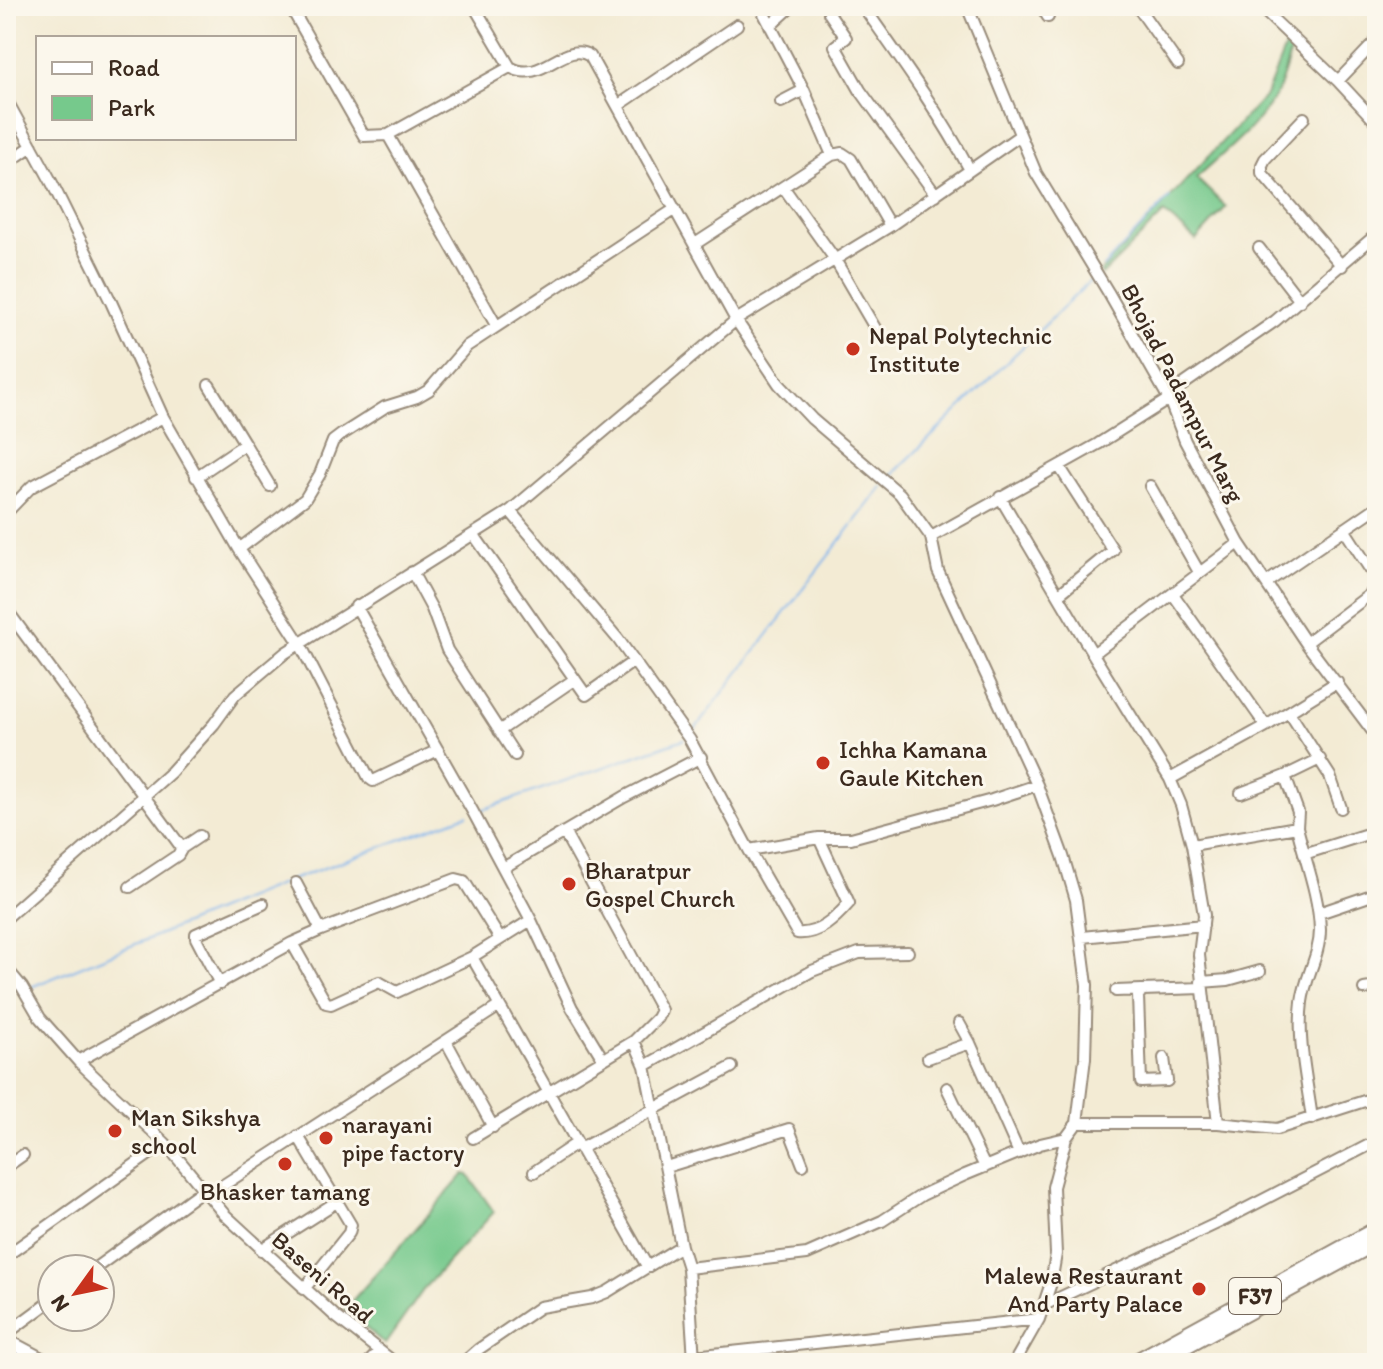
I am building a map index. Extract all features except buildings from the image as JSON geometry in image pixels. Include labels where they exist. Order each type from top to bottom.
[{"type":"highway","name":"F37","points":[[1133,1363],[1377,1229]]},
{"type":"highway","name":"F37","points":[[1154,1363],[1377,1242]]},
{"type":"main road","points":[[6,1340],[33,1359],[49,1363]]},
{"type":"street","points":[[290,6],[364,136],[388,135],[510,67]]},
{"type":"street","points":[[474,6],[510,67],[524,74],[573,53],[584,52],[595,63],[736,320],[779,384],[812,419],[900,494],[931,537],[938,571],[1037,785],[1069,875],[1082,937],[1087,1022],[1077,1123],[1066,1138],[1053,1187],[1056,1254],[1039,1319],[1014,1363]]},
{"type":"street","points":[[760,6],[804,90],[832,155]]},
{"type":"street","points":[[770,26],[792,6]]},
{"type":"street","points":[[863,6],[920,86],[970,170]]},
{"type":"street","name":"Bhojad Padampur Marg","points":[[967,6],[1043,188],[1108,292],[1169,399],[1185,441],[1239,543],[1306,643],[1377,737]]},
{"type":"street","points":[[1041,6],[1048,17]]},
{"type":"street","points":[[1137,6],[1178,64]]},
{"type":"street","points":[[1259,6],[1377,123]]},
{"type":"street","points":[[829,13],[846,38],[835,46],[860,90],[936,195]]},
{"type":"street","points":[[619,105],[737,25]]},
{"type":"street","points":[[1338,81],[1377,40]]},
{"type":"street","points":[[781,102],[804,90]]},
{"type":"street","points":[[6,99],[118,316],[163,417],[239,549],[299,642],[369,778],[373,781],[438,750]]},
{"type":"street","points":[[1304,118],[1265,159],[1262,173],[1342,266]]},
{"type":"street","points":[[388,135],[496,325]]},
{"type":"street","points":[[6,918],[144,795],[196,744],[235,695],[299,642],[510,511],[736,320],[890,226],[1019,136]]},
{"type":"street","points":[[6,164],[32,146]]},
{"type":"street","points":[[695,244],[832,155],[842,153],[851,159],[890,226]]},
{"type":"street","points":[[784,188],[834,258],[875,328]]},
{"type":"street","points":[[239,549],[305,499],[320,474],[333,441],[385,407],[429,390],[467,346],[675,209]]},
{"type":"street","points":[[931,537],[1059,466],[1169,399],[1174,391],[1300,301],[1377,234]]},
{"type":"street","points":[[1259,248],[1300,301]]},
{"type":"street","points":[[209,385],[270,486]]},
{"type":"street","points":[[6,513],[31,487],[163,417]]},
{"type":"street","points":[[196,477],[245,444]]},
{"type":"street","points":[[1058,595],[1113,550],[1059,466]]},
{"type":"street","points":[[1150,486],[1199,572]]},
{"type":"street","points":[[1000,497],[1170,779],[1192,845],[1204,915],[1199,955],[1218,1123]]},
{"type":"street","points":[[1266,583],[1377,507]]},
{"type":"street","points":[[510,511],[618,639],[701,757],[797,933],[825,926],[849,903],[819,838]]},
{"type":"street","points":[[1344,529],[1377,580]]},
{"type":"street","points":[[474,535],[586,695],[634,661]]},
{"type":"street","points":[[1093,654],[1239,543]]},
{"type":"street","points":[[412,572],[432,609],[447,650],[515,755]]},
{"type":"street","points":[[1306,643],[1377,589]]},
{"type":"street","points":[[1173,594],[1266,726]]},
{"type":"street","points":[[356,606],[503,868],[572,1008],[603,1059]]},
{"type":"street","points":[[6,609],[182,848]]},
{"type":"street","points":[[499,731],[575,679]]},
{"type":"street","points":[[1170,779],[1337,682]]},
{"type":"street","points":[[1289,712],[1330,776],[1341,808]]},
{"type":"street","points":[[503,868],[624,797],[701,757]]},
{"type":"street","points":[[1241,793],[1320,759]]},
{"type":"street","points":[[1285,776],[1298,812],[1297,827],[1319,913],[1319,946],[1305,989],[1299,1026],[1312,1119]]},
{"type":"street","points":[[749,850],[819,838],[851,838],[1037,785]]},
{"type":"street","points":[[1192,845],[1297,827]]},
{"type":"street","points":[[473,1138],[634,1041],[661,1010],[564,832]]},
{"type":"street","points":[[1304,854],[1364,835]]},
{"type":"street","points":[[130,887],[178,855],[182,848],[200,836]]},
{"type":"street","points":[[78,1061],[292,943],[456,879],[464,881],[500,939]]},
{"type":"street","points":[[296,883],[321,930]]},
{"type":"street","points":[[1319,913],[1372,895]]},
{"type":"street","points":[[220,984],[196,934],[263,904]]},
{"type":"street","points":[[292,943],[326,1003],[331,1004],[379,982],[397,992],[472,957],[531,920]]},
{"type":"street","points":[[1082,937],[1203,925]]},
{"type":"street","points":[[645,1066],[812,971],[859,953],[908,952]]},
{"type":"street","points":[[472,957],[647,1266]]},
{"type":"street","name":"Baseni Road","points":[[6,968],[22,987],[40,1018],[78,1061],[165,1143],[224,1214],[304,1289],[395,1363]]},
{"type":"street","points":[[1116,991],[1202,985],[1260,971]]},
{"type":"street","points":[[1364,989],[1377,987]]},
{"type":"street","points":[[1142,990],[1138,996],[1141,1082],[1167,1081],[1164,1058]]},
{"type":"street","points":[[116,1254],[206,1192],[498,1007]]},
{"type":"street","points":[[959,1023],[1019,1153]]},
{"type":"street","points":[[446,1041],[493,1127]]},
{"type":"street","points":[[634,1041],[645,1066],[688,1268],[694,1360],[1039,1319]]},
{"type":"street","points":[[928,1058],[970,1043]]},
{"type":"street","points":[[534,1172],[732,1067]]},
{"type":"street","points":[[947,1088],[985,1167]]},
{"type":"street","points":[[1077,1123],[1218,1123],[1277,1129],[1377,1097]]},
{"type":"street","points":[[666,1167],[789,1129],[803,1165]]},
{"type":"street","points":[[298,1136],[349,1219],[349,1233],[304,1289]]},
{"type":"street","points":[[688,1268],[807,1254],[882,1221],[922,1195],[1019,1153],[1066,1138]]},
{"type":"street","points":[[1044,1305],[1224,1220],[1377,1141]]},
{"type":"street","points":[[6,1256],[165,1143]]},
{"type":"street","points":[[6,1167],[23,1155]]},
{"type":"street","points":[[261,1250],[338,1201]]},
{"type":"street","points":[[463,1363],[540,1307],[592,1298],[607,1292],[681,1246]]},
{"type":"street","points":[[6,1334],[36,1312]]},
{"type":"street","points":[[368,1363],[380,1351]]},
{"type":"street","points":[[6,1359],[12,1363]]},
{"type":"green space","points":[[1288,40],[1293,45],[1270,104],[1240,138],[1196,178],[1226,207],[1196,240],[1164,213],[1102,275],[1100,272],[1266,95]]},
{"type":"green space","points":[[464,1174],[468,1175],[494,1212],[426,1286],[385,1344],[344,1310]]},
{"type":"waterway","points":[[1103,267],[1170,197]]},
{"type":"waterway","points":[[889,478],[1093,278]]},
{"type":"waterway","points":[[692,733],[883,485]]},
{"type":"waterway","points":[[479,811],[684,739]]},
{"type":"waterway","points":[[31,987],[294,879],[467,815]]},
{"type":"waterway","points":[[6,1348],[34,1363]]},
{"type":"place","name":"Nepal Polytechnic Institute","points":[[853,349]]},
{"type":"place","name":"Ichha Kamana Gaule Kitchen","points":[[823,763]]},
{"type":"place","name":"Bharatpur Gospel Church","points":[[569,884]]},
{"type":"place","name":"Man Sikshya school","points":[[115,1131]]},
{"type":"place","name":"narayani pipe factory","points":[[326,1138]]},
{"type":"place","name":"Bhasker tamang","points":[[285,1164]]},
{"type":"place","name":"Malewa Restaurant And Party Palace","points":[[1199,1289]]}]
